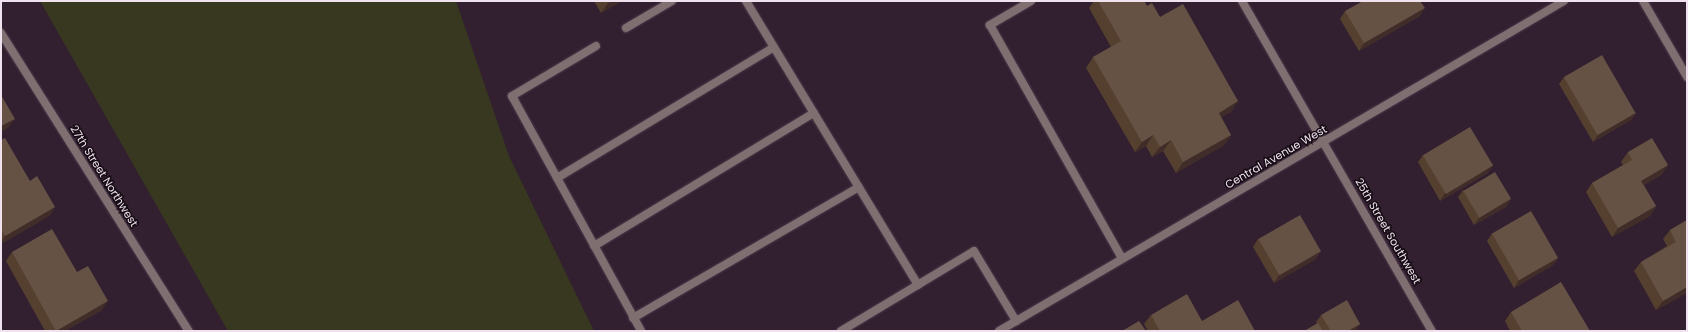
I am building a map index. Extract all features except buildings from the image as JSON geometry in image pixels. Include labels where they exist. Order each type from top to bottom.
[{"type":"street","points":[[626,28],[672,1]]},
{"type":"street","points":[[746,1],[918,285]]},
{"type":"street","points":[[1031,1],[990,25],[1122,258]]},
{"type":"street","name":"25th Street Southwest","points":[[1242,1],[1302,109],[1324,142],[1432,331]]},
{"type":"street","name":"Central Avenue West","points":[[999,331],[1564,1]]},
{"type":"street","points":[[1643,1],[1687,77]]},
{"type":"street","name":"27th Street Northwest","points":[[1,33],[189,331]]},
{"type":"street","points":[[596,46],[512,96],[641,331]]},
{"type":"street","points":[[557,178],[774,47]]},
{"type":"street","points":[[594,246],[814,113]]},
{"type":"street","points":[[634,318],[859,187]]},
{"type":"street","points":[[841,331],[974,251],[1016,321]]},
{"type":"green space","points":[[40,1],[456,1],[509,156],[594,331],[228,331]]}]
